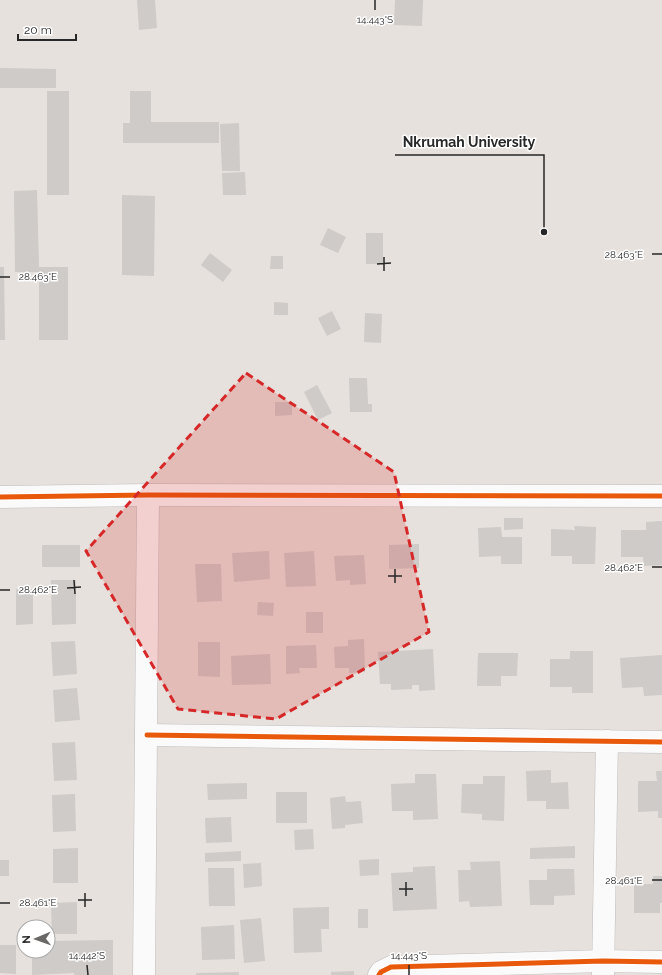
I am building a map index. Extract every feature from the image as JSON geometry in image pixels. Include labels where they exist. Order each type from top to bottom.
[{"type":"street","points":[[0,497],[148,495],[662,496]]},
{"type":"street","points":[[144,975],[148,495]]},
{"type":"street","points":[[147,735],[662,742]]},
{"type":"street","points":[[603,968],[607,741]]},
{"type":"street","points":[[379,975],[381,972],[391,967],[603,968],[662,962]]},
{"type":"highlighted area","points":[[246,373],[394,472],[429,632],[276,719],[178,709],[86,551]]},
{"type":"building","points":[[137,0],[155,0],[157,28],[139,30]]},
{"type":"building","points":[[395,0],[423,0],[422,26],[394,25]]},
{"type":"building","points":[[0,68],[56,69],[56,88],[0,88]]},
{"type":"building","points":[[47,91],[69,91],[69,195],[47,195]]},
{"type":"building","points":[[130,91],[151,91],[151,122],[219,122],[219,143],[123,143],[123,123],[130,123]]},
{"type":"building","points":[[239,123],[240,171],[222,171],[220,124]]},
{"type":"building","points":[[245,172],[246,195],[223,195],[222,173]]},
{"type":"building","points":[[37,190],[39,267],[68,267],[68,340],[39,340],[39,272],[15,272],[14,191]]},
{"type":"building","points":[[122,195],[155,196],[154,276],[122,275]]},
{"type":"building","points":[[328,228],[346,237],[338,253],[320,245]]},
{"type":"building","points":[[366,233],[383,233],[383,264],[366,264]]},
{"type":"building","points":[[210,253],[232,270],[223,282],[201,265]]},
{"type":"building","points":[[271,256],[283,256],[283,269],[270,269]]},
{"type":"building","points":[[0,267],[4,267],[5,340],[0,340]]},
{"type":"building","points":[[274,302],[288,303],[288,315],[274,315]]},
{"type":"building","points":[[332,311],[341,329],[327,336],[318,318]]},
{"type":"building","points":[[365,313],[382,314],[381,343],[364,342]]},
{"type":"building","points":[[349,378],[367,378],[368,404],[372,404],[372,412],[350,412]]},
{"type":"building","points":[[317,385],[332,413],[318,420],[304,392]]},
{"type":"building","points":[[275,402],[292,402],[292,415],[275,416]]},
{"type":"building","points":[[504,518],[523,518],[523,529],[504,530]]},
{"type":"building","points":[[662,521],[662,565],[644,566],[643,557],[621,557],[621,530],[646,530],[646,522]]},
{"type":"building","points":[[574,526],[596,527],[595,564],[572,564],[572,556],[551,556],[551,529],[575,530]]},
{"type":"building","points":[[501,527],[502,537],[522,537],[522,564],[501,564],[501,556],[479,557],[478,528]]},
{"type":"building","points":[[419,544],[419,568],[389,569],[389,545]]},
{"type":"building","points":[[42,545],[80,545],[80,567],[42,567]]},
{"type":"building","points":[[269,551],[270,579],[234,582],[232,553]]},
{"type":"building","points":[[314,551],[316,586],[286,587],[284,553]]},
{"type":"building","points":[[364,555],[366,584],[350,585],[350,580],[336,581],[334,556]]},
{"type":"building","points":[[195,564],[221,564],[222,601],[197,602]]},
{"type":"building","points":[[51,580],[76,580],[76,624],[52,625]]},
{"type":"building","points":[[16,589],[33,589],[33,624],[16,625]]},
{"type":"building","points":[[258,602],[274,603],[273,616],[257,615]]},
{"type":"building","points":[[306,612],[323,612],[323,633],[306,633]]},
{"type":"building","points":[[364,639],[365,672],[349,673],[349,668],[335,668],[334,647],[348,646],[348,640]]},
{"type":"building","points":[[75,641],[77,674],[53,676],[51,642]]},
{"type":"building","points":[[198,642],[220,642],[220,677],[198,676]]},
{"type":"building","points":[[316,645],[317,668],[299,668],[300,673],[286,674],[286,646]]},
{"type":"building","points":[[433,649],[435,690],[419,691],[419,685],[412,685],[412,689],[391,690],[391,684],[380,684],[378,652]]},
{"type":"building","points":[[570,651],[593,651],[593,693],[572,693],[572,687],[550,687],[550,659],[570,659]]},
{"type":"building","points":[[478,653],[518,653],[517,676],[501,676],[501,686],[477,686]]},
{"type":"building","points":[[270,654],[271,684],[232,685],[231,656]]},
{"type":"building","points":[[662,655],[662,695],[644,696],[643,687],[622,688],[620,658]]},
{"type":"building","points":[[77,688],[80,720],[55,722],[53,690]]},
{"type":"building","points":[[75,742],[77,780],[54,781],[52,743]]},
{"type":"building","points":[[551,770],[551,783],[568,782],[569,809],[546,809],[546,801],[527,801],[526,771]]},
{"type":"building","points":[[656,771],[662,771],[662,818],[658,818],[658,811],[638,812],[638,781],[657,781]]},
{"type":"building","points":[[415,774],[436,774],[438,819],[413,820],[413,811],[392,811],[391,784],[415,783]]},
{"type":"building","points":[[483,776],[505,776],[504,821],[482,820],[482,814],[461,813],[462,784],[483,784]]},
{"type":"building","points":[[247,783],[247,799],[208,800],[207,784]]},
{"type":"building","points":[[276,792],[307,792],[307,823],[276,823]]},
{"type":"building","points":[[75,794],[76,831],[53,832],[52,795]]},
{"type":"building","points":[[345,796],[346,802],[361,801],[363,823],[345,825],[345,828],[332,829],[330,798]]},
{"type":"building","points":[[231,817],[232,842],[206,843],[205,818]]},
{"type":"building","points":[[313,829],[314,849],[295,850],[294,830]]},
{"type":"building","points":[[575,846],[575,858],[530,859],[530,848]]},
{"type":"building","points":[[78,848],[78,883],[53,883],[53,849]]},
{"type":"building","points":[[241,851],[241,861],[205,862],[205,853]]},
{"type":"building","points":[[379,859],[379,875],[360,876],[359,860]]},
{"type":"building","points":[[0,860],[9,860],[9,876],[0,876]]},
{"type":"building","points":[[500,861],[502,906],[470,907],[469,901],[459,902],[458,870],[471,870],[470,862]]},
{"type":"building","points":[[261,863],[262,886],[244,888],[243,864]]},
{"type":"building","points":[[435,866],[437,909],[393,911],[391,873],[413,872],[413,867]]},
{"type":"building","points":[[208,868],[234,868],[235,906],[209,906]]},
{"type":"building","points":[[547,869],[574,869],[575,895],[554,896],[554,905],[530,905],[529,880],[547,880]]},
{"type":"building","points":[[653,876],[662,876],[662,903],[660,903],[660,913],[634,913],[634,884],[653,884]]},
{"type":"building","points":[[77,902],[77,934],[56,934],[56,919],[52,919],[51,903]]},
{"type":"building","points":[[329,907],[329,929],[321,929],[322,952],[294,953],[293,908]]},
{"type":"building","points":[[358,909],[368,909],[368,928],[358,928]]},
{"type":"building","points":[[261,918],[265,961],[244,963],[240,920]]},
{"type":"building","points":[[234,925],[235,959],[202,960],[201,927]]},
{"type":"building","points":[[113,940],[113,975],[74,975],[74,973],[32,975],[32,959],[56,959],[56,941]]},
{"type":"building","points":[[0,945],[16,945],[16,974],[0,973]]},
{"type":"building","points":[[354,971],[354,975],[331,975],[331,972]]},
{"type":"building","points":[[239,972],[239,975],[196,975],[196,973]]},
{"type":"cycle path","points":[[0,497],[148,495],[662,496]]},
{"type":"cycle path","points":[[147,735],[662,742]]},
{"type":"cycle path","points":[[379,975],[381,972],[391,967],[603,961],[662,962]]},
{"type":"place","name":"Nkrumah University","points":[[544,232]]}]
